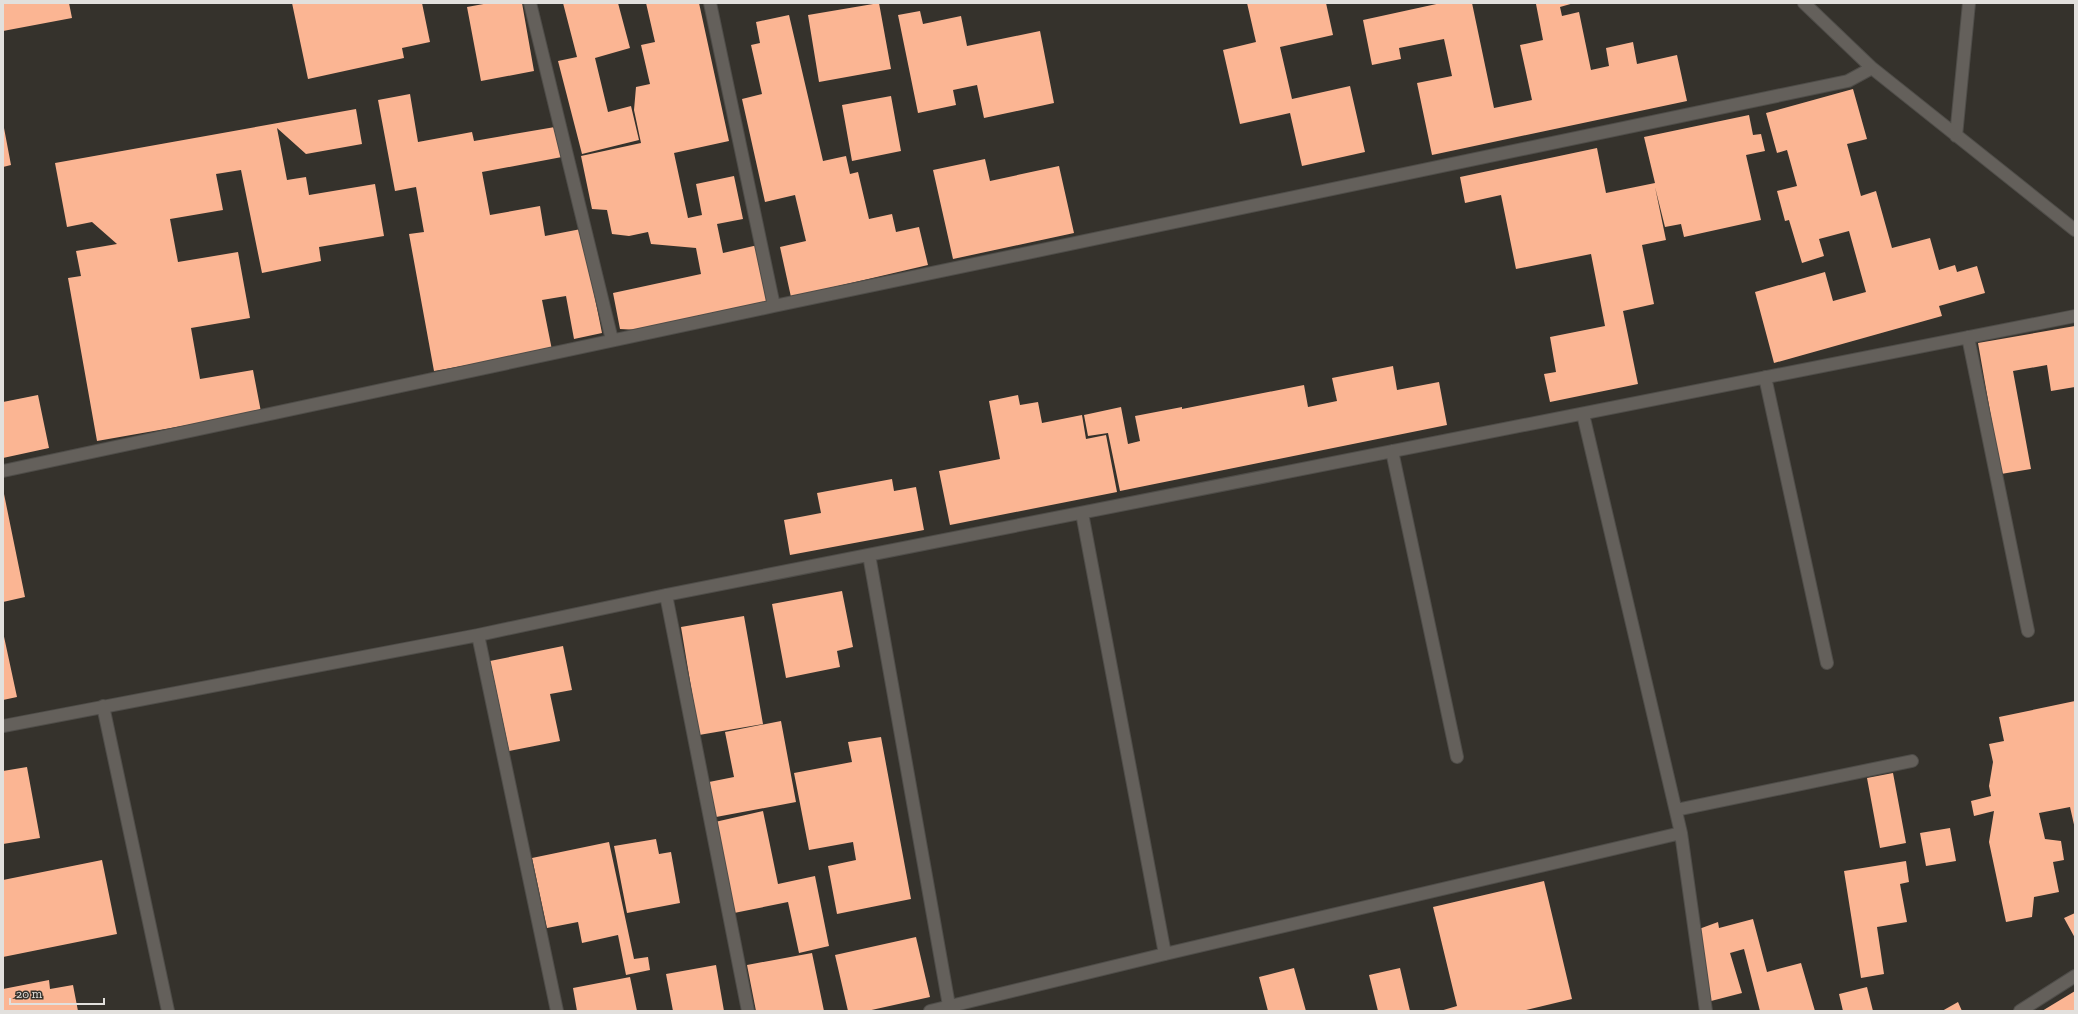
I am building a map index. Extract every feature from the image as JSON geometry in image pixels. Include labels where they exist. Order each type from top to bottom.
[{"type":"street","points":[[530,3],[612,340]]},
{"type":"street","points":[[710,3],[774,306]]},
{"type":"street","points":[[1804,3],[1872,68],[2075,230]]},
{"type":"street","points":[[1956,136],[1969,3]]},
{"type":"street","points":[[3,471],[612,340],[1840,83],[1848,81],[1872,68]]},
{"type":"street","points":[[3,726],[478,635],[666,595],[2075,316]]},
{"type":"street","points":[[1968,337],[2028,630]]},
{"type":"street","points":[[1765,377],[1827,663]]},
{"type":"street","points":[[1583,414],[1681,833],[1706,1011]]},
{"type":"street","points":[[1392,451],[1457,757]]},
{"type":"street","points":[[1082,513],[1165,954]]},
{"type":"street","points":[[869,555],[949,1009]]},
{"type":"street","points":[[666,595],[748,1011]]},
{"type":"street","points":[[478,635],[557,1011]]},
{"type":"street","points":[[103,706],[168,1011]]},
{"type":"street","points":[[1676,810],[1912,761]]},
{"type":"street","points":[[930,1011],[949,1009],[1165,954],[1681,833]]},
{"type":"street","points":[[2020,1011],[2075,976]]},
{"type":"building","points":[[3,3],[69,3],[72,18],[3,31]]},
{"type":"building","points":[[292,3],[422,3],[430,42],[402,48],[404,58],[308,79]]},
{"type":"building","points":[[489,3],[522,3],[534,71],[481,81],[467,7]]},
{"type":"building","points":[[563,3],[618,3],[630,48],[595,58],[608,112],[631,106],[639,140],[582,154],[558,61],[577,57]]},
{"type":"building","points":[[646,3],[699,3],[729,141],[674,153],[688,218],[702,215],[696,184],[734,176],[743,219],[717,224],[723,253],[758,245],[771,301],[639,330],[620,329],[613,293],[701,274],[696,248],[651,244],[648,232],[629,236],[612,234],[607,210],[592,209],[581,156],[641,143],[634,110],[636,87],[650,84],[641,45],[655,42]]},
{"type":"building","points":[[879,3],[891,69],[819,82],[808,15]]},
{"type":"building","points":[[1247,3],[1326,3],[1333,35],[1280,47],[1292,99],[1350,86],[1365,152],[1302,166],[1290,113],[1240,124],[1223,50],[1256,42]]},
{"type":"building","points":[[1441,3],[1472,3],[1494,108],[1532,100],[1520,45],[1543,40],[1536,4],[1542,3],[1574,3],[1560,7],[1562,16],[1579,12],[1591,70],[1609,66],[1606,48],[1633,42],[1637,64],[1677,55],[1687,101],[1432,155],[1417,83],[1452,76],[1444,39],[1399,48],[1401,59],[1372,65],[1363,20]]},
{"type":"building","points":[[920,11],[923,24],[961,16],[967,46],[1040,31],[1054,103],[984,118],[977,85],[953,90],[956,105],[918,113],[898,15]]},
{"type":"building","points":[[789,15],[823,161],[846,156],[850,174],[858,172],[869,219],[892,214],[896,232],[919,227],[928,265],[791,297],[780,247],[806,241],[795,195],[765,202],[742,99],[762,94],[751,45],[760,43],[756,22]]},
{"type":"building","points":[[1853,89],[1867,139],[1847,144],[1861,196],[1876,191],[1892,248],[1930,238],[1939,270],[1955,265],[1957,272],[1977,266],[1985,293],[1939,306],[1942,316],[1774,363],[1755,292],[1825,272],[1833,301],[1866,292],[1849,231],[1819,239],[1824,256],[1802,263],[1789,220],[1785,221],[1777,191],[1797,186],[1787,150],[1777,153],[1766,113]]},
{"type":"building","points":[[410,94],[418,142],[472,132],[474,141],[555,127],[562,157],[482,172],[490,215],[540,206],[545,236],[581,229],[602,333],[574,339],[566,296],[542,300],[552,350],[434,371],[409,234],[424,232],[416,187],[395,191],[378,100]]},
{"type":"building","points":[[891,96],[901,151],[852,161],[842,105]]},
{"type":"building","points":[[356,109],[362,144],[306,154],[277,128],[287,180],[306,177],[309,195],[375,184],[384,236],[319,247],[321,261],[262,273],[241,170],[216,174],[223,210],[170,219],[178,262],[238,252],[250,318],[191,328],[200,379],[253,370],[261,412],[97,441],[68,278],[81,276],[76,251],[117,244],[92,222],[67,227],[55,163]]},
{"type":"building","points":[[1749,115],[1753,135],[1761,134],[1765,151],[1746,155],[1761,220],[1684,237],[1681,224],[1665,227],[1655,187],[1666,240],[1642,245],[1654,304],[1623,311],[1638,384],[1550,402],[1544,374],[1556,372],[1550,337],[1605,326],[1591,254],[1516,269],[1501,195],[1465,203],[1460,177],[1597,148],[1606,193],[1655,183],[1644,137]]},
{"type":"building","points":[[4,128],[11,165],[3,167],[3,129]]},
{"type":"building","points":[[985,159],[990,181],[1059,166],[1074,233],[953,259],[933,170]]},
{"type":"building","points":[[2075,326],[2075,387],[2051,391],[2047,365],[2013,371],[2031,469],[2001,474],[1978,343]]},
{"type":"building","points":[[1393,366],[1397,390],[1439,382],[1447,425],[1120,491],[1108,433],[1088,436],[1084,415],[1121,407],[1128,444],[1140,441],[1135,416],[1182,407],[1182,409],[1304,385],[1308,407],[1337,401],[1332,378]]},
{"type":"building","points":[[38,395],[49,448],[3,458],[3,402]]},
{"type":"building","points":[[1018,395],[1020,405],[1038,402],[1042,423],[1082,415],[1086,439],[1106,435],[1117,492],[950,525],[939,471],[1000,459],[989,401]]},
{"type":"building","points":[[892,479],[894,491],[916,487],[924,530],[790,555],[784,520],[821,513],[817,493]]},
{"type":"building","points":[[4,494],[25,597],[3,602],[3,495]]},
{"type":"building","points":[[842,591],[853,647],[837,651],[840,667],[786,678],[772,604]]},
{"type":"building","points":[[744,616],[763,724],[699,735],[681,627]]},
{"type":"building","points":[[3,632],[17,697],[3,700]]},
{"type":"building","points":[[563,646],[572,690],[550,694],[560,741],[509,751],[490,661]]},
{"type":"building","points":[[2075,701],[2075,829],[2070,807],[2039,813],[2045,839],[2061,841],[2064,860],[2053,862],[2059,892],[2034,897],[2032,917],[2006,922],[1989,842],[1994,811],[1974,816],[1971,801],[1991,796],[1989,786],[1993,762],[1989,744],[2004,741],[1999,717]]},
{"type":"building","points":[[781,721],[796,802],[716,817],[709,782],[734,777],[725,732]]},
{"type":"building","points":[[881,737],[911,899],[837,914],[828,866],[856,860],[853,842],[809,850],[794,773],[852,762],[848,742]]},
{"type":"building","points":[[27,767],[40,838],[3,844],[3,771]]},
{"type":"building","points":[[1893,773],[1906,843],[1880,848],[1867,778]]},
{"type":"building","points":[[763,811],[778,884],[815,876],[829,946],[799,953],[788,902],[734,913],[715,822]]},
{"type":"building","points":[[1950,828],[1956,861],[1926,866],[1920,833]]},
{"type":"building","points":[[656,839],[659,854],[671,852],[680,903],[627,913],[614,846]]},
{"type":"building","points":[[609,842],[634,959],[648,957],[650,970],[626,975],[618,935],[582,943],[578,922],[547,928],[532,858]]},
{"type":"building","points":[[102,860],[117,934],[3,957],[3,880]]},
{"type":"building","points":[[1906,861],[1909,882],[1900,884],[1907,922],[1877,927],[1884,974],[1861,978],[1844,871]]},
{"type":"building","points":[[1544,881],[1572,999],[1522,1011],[1440,1011],[1457,1006],[1433,907]]},
{"type":"building","points":[[2075,913],[2075,938],[2064,918]]},
{"type":"building","points":[[1753,919],[1767,972],[1801,963],[1815,1011],[1760,1011],[1744,949],[1730,953],[1742,993],[1711,1001],[1699,929],[1718,922],[1719,928]]},
{"type":"building","points":[[916,937],[930,997],[867,1011],[848,1011],[835,955]]},
{"type":"building","points":[[812,953],[824,1011],[756,1011],[747,965]]},
{"type":"building","points":[[716,965],[724,1011],[673,1011],[666,974]]},
{"type":"building","points":[[1294,968],[1306,1011],[1268,1011],[1259,977]]},
{"type":"building","points":[[1400,968],[1410,1011],[1378,1011],[1369,975]]},
{"type":"building","points":[[630,977],[637,1011],[577,1011],[573,988]]},
{"type":"building","points":[[49,980],[50,989],[73,985],[78,1011],[3,1011],[3,989]]},
{"type":"building","points":[[1867,987],[1873,1011],[1843,1011],[1839,994]]},
{"type":"building","points":[[2075,991],[2075,1011],[2042,1011]]},
{"type":"building","points":[[1958,1002],[1962,1011],[1942,1011]]}]
